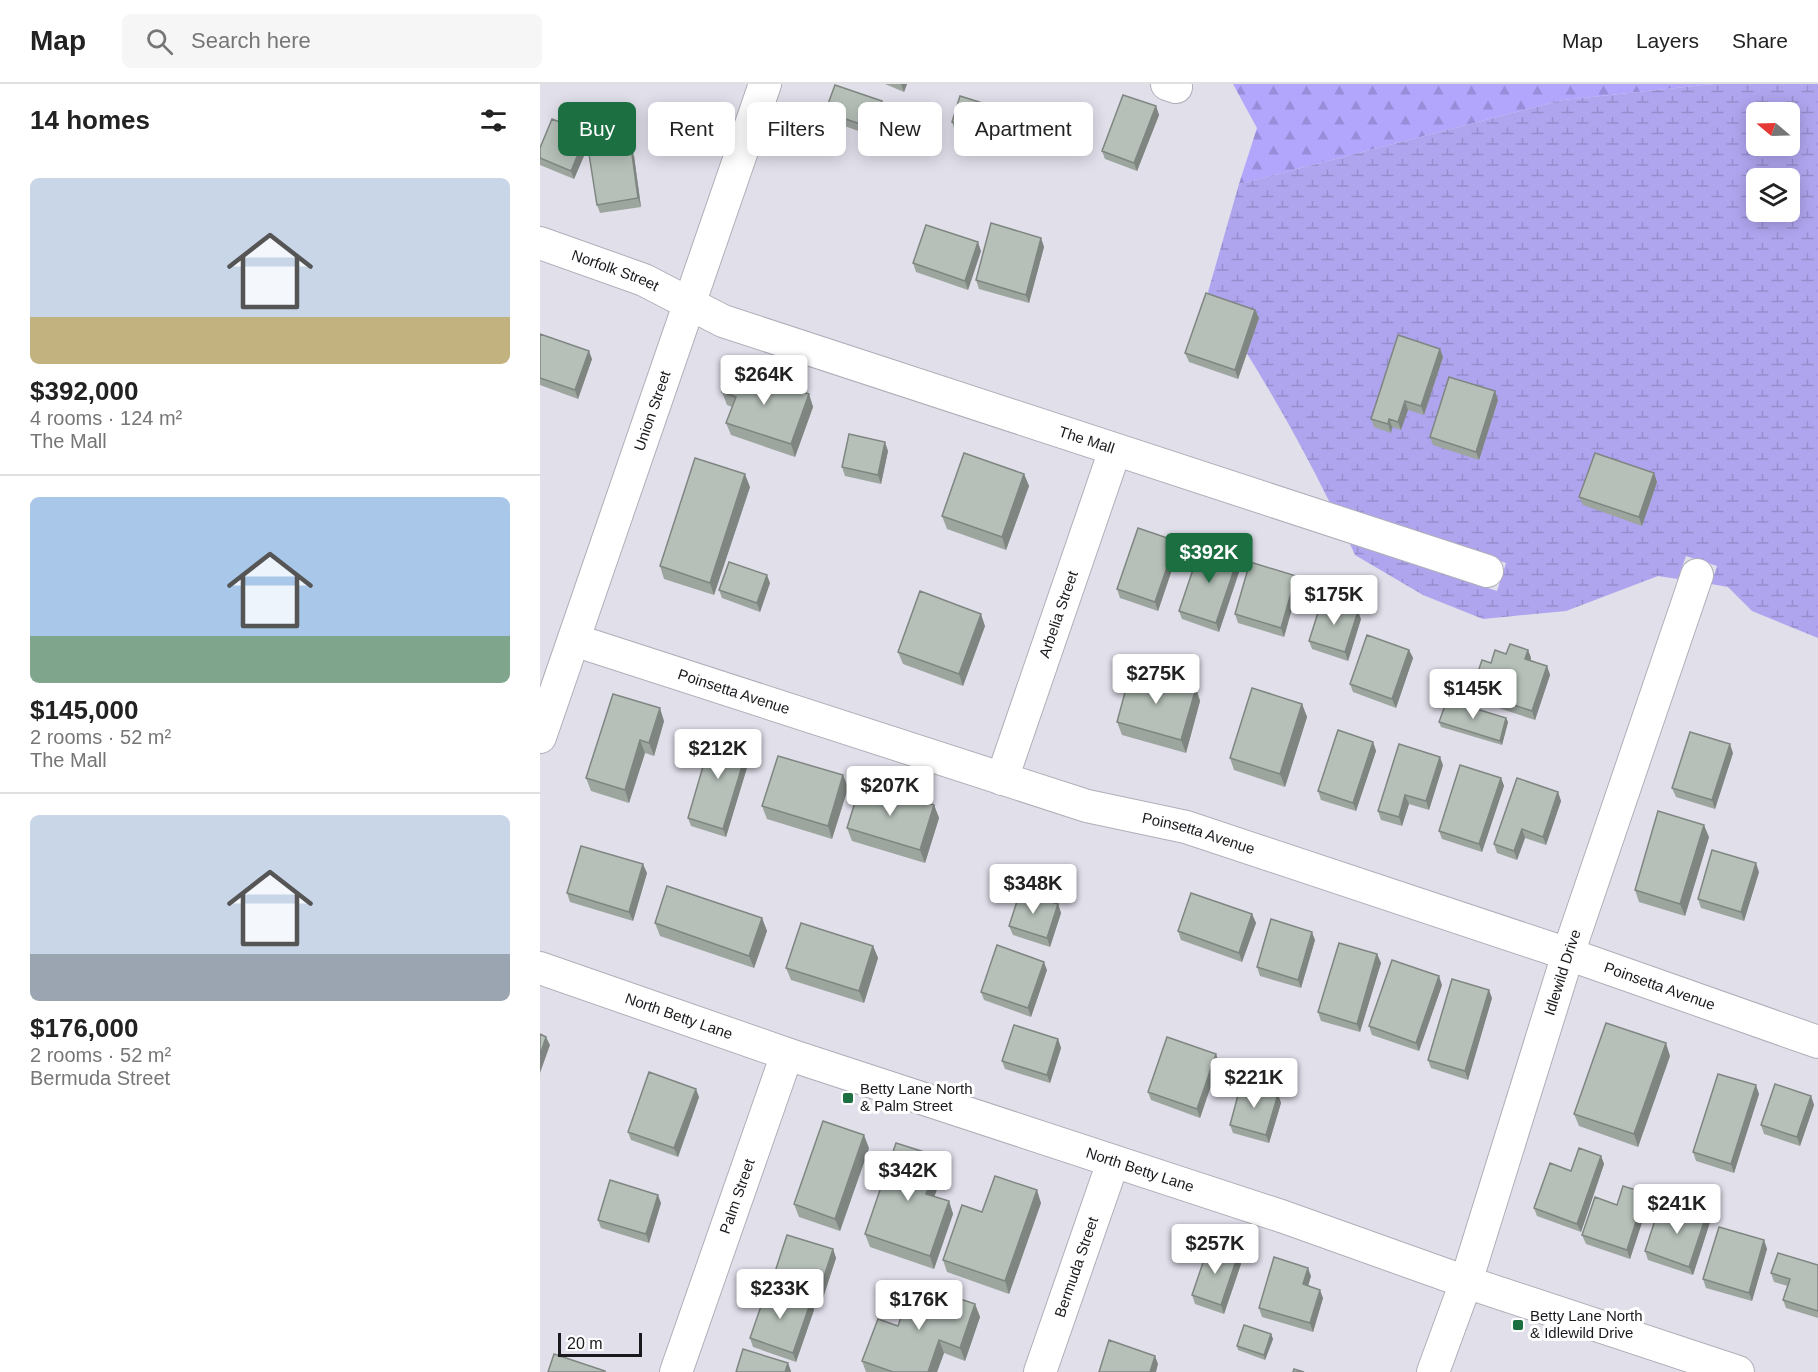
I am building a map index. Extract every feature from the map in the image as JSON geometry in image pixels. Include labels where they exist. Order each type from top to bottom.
[{"type":"street","name":"Union Street","points":[[540,737],[765,84]]},
{"type":"street","name":"Norfolk Street","points":[[540,243],[644,280],[688,302]]},
{"type":"street","name":"The Mall","points":[[688,302],[723,321],[1486,571]]},
{"type":"street","name":"Arbelia Street","points":[[1002,779],[1115,450]]},
{"type":"street","name":"Idlewild Drive","points":[[1433,1372],[1466,1282],[1568,954],[1697,575]]},
{"type":"street","name":"Poinsetta Avenue","points":[[574,640],[1087,806],[1186,827],[1568,954],[1818,1042]]},
{"type":"street","name":"North Betty Lane","points":[[540,968],[787,1054],[1284,1216],[1466,1282],[1738,1372]]},
{"type":"street","name":"Palm Street","points":[[676,1372],[787,1054]]},
{"type":"street","name":"Bermuda Street","points":[[1040,1372],[1113,1162]]},
{"type":"green space","points":[[1233,84],[1713,84],[1563,100],[1239,184],[1257,128]]},
{"type":"green space","points":[[1713,84],[1818,84],[1818,638],[1752,611],[1728,587],[1711,584],[1717,566],[1686,556],[1678,579],[1658,576],[1566,611],[1483,619],[1423,595],[1355,555],[1349,542],[1497,591],[1506,563],[1331,505],[1273,397],[1208,292],[1239,184],[1563,100]]},
{"type":"building","points":[[835,85],[882,101],[858,102],[858,123],[846,119],[846,102],[829,102]]},
{"type":"building","points":[[1123,95],[1156,106],[1134,163],[1102,151]]},
{"type":"building","points":[[960,96],[979,102],[958,102]]},
{"type":"building","points":[[552,119],[558,121],[558,156],[577,156],[571,171],[540,158],[540,148]]},
{"type":"building","points":[[589,156],[632,156],[638,198],[597,205]]},
{"type":"building","points":[[991,223],[1041,238],[1026,295],[976,280]]},
{"type":"building","points":[[926,225],[978,242],[965,281],[913,263]]},
{"type":"building","points":[[1206,293],[1255,310],[1235,370],[1185,353]]},
{"type":"building","points":[[540,334],[589,351],[575,390],[540,378]]},
{"type":"building","points":[[1398,335],[1440,349],[1421,406],[1405,401],[1398,422],[1389,419],[1388,424],[1371,419]]},
{"type":"building","points":[[731,368],[809,394],[791,444],[726,423],[736,397],[722,392]]},
{"type":"building","points":[[1449,377],[1495,391],[1476,452],[1430,437]]},
{"type":"building","points":[[849,434],[885,442],[878,475],[842,467]]},
{"type":"building","points":[[964,453],[1024,474],[1002,537],[942,516]]},
{"type":"building","points":[[1595,453],[1654,473],[1639,517],[1579,497]]},
{"type":"building","points":[[695,458],[745,474],[710,583],[660,566]]},
{"type":"building","points":[[1138,528],[1176,541],[1155,602],[1117,589]]},
{"type":"building","points":[[1201,546],[1238,558],[1216,623],[1179,611]]},
{"type":"building","points":[[729,562],[767,575],[757,603],[719,590]]},
{"type":"building","points":[[1250,562],[1296,576],[1281,628],[1235,614]]},
{"type":"building","points":[[920,591],[981,614],[959,674],[898,652]]},
{"type":"building","points":[[1322,600],[1358,611],[1345,652],[1309,641]]},
{"type":"building","points":[[1367,635],[1409,650],[1392,699],[1350,684]]},
{"type":"building","points":[[1510,644],[1528,650],[1525,659],[1547,666],[1532,711],[1480,694],[1487,675],[1478,672],[1482,660],[1491,663],[1495,650],[1506,654]]},
{"type":"building","points":[[1131,670],[1196,688],[1181,740],[1117,722]]},
{"type":"building","points":[[1252,688],[1302,704],[1280,774],[1230,758]]},
{"type":"building","points":[[613,694],[660,708],[649,743],[640,740],[625,790],[586,778]]},
{"type":"building","points":[[1447,700],[1506,718],[1500,741],[1439,722]]},
{"type":"building","points":[[1338,730],[1373,742],[1353,803],[1318,791]]},
{"type":"building","points":[[713,732],[749,743],[723,829],[688,818]]},
{"type":"building","points":[[1690,732],[1730,744],[1712,800],[1672,788]]},
{"type":"building","points":[[1399,744],[1440,757],[1426,801],[1405,795],[1399,817],[1378,811]]},
{"type":"building","points":[[778,756],[843,775],[828,826],[762,806]]},
{"type":"building","points":[[1460,765],[1501,778],[1479,844],[1439,831]]},
{"type":"building","points":[[1517,778],[1558,792],[1543,837],[1522,829],[1514,851],[1494,844]]},
{"type":"building","points":[[861,783],[934,805],[920,850],[847,828]]},
{"type":"building","points":[[1658,811],[1704,825],[1680,904],[1635,890]]},
{"type":"building","points":[[581,846],[643,864],[629,912],[567,893]]},
{"type":"building","points":[[1712,850],[1756,863],[1741,912],[1698,899]]},
{"type":"building","points":[[667,886],[762,918],[749,956],[655,923]]},
{"type":"building","points":[[1020,892],[1058,904],[1047,938],[1009,926]]},
{"type":"building","points":[[1191,893],[1252,914],[1239,953],[1178,931]]},
{"type":"building","points":[[1271,919],[1312,932],[1298,980],[1257,967]]},
{"type":"building","points":[[801,923],[873,946],[859,991],[786,968]]},
{"type":"building","points":[[1339,943],[1377,954],[1357,1024],[1318,1012]]},
{"type":"building","points":[[997,945],[1044,962],[1028,1008],[981,992]]},
{"type":"building","points":[[1392,960],[1439,976],[1416,1043],[1369,1026]]},
{"type":"building","points":[[1452,979],[1489,990],[1465,1071],[1428,1060]]},
{"type":"building","points":[[1606,1023],[1666,1043],[1634,1134],[1574,1114]]},
{"type":"building","points":[[1014,1025],[1058,1039],[1047,1075],[1002,1061]]},
{"type":"building","points":[[540,1034],[546,1037],[540,1055]]},
{"type":"building","points":[[1167,1037],[1216,1054],[1197,1109],[1148,1092]]},
{"type":"building","points":[[649,1072],[696,1089],[674,1148],[628,1132]]},
{"type":"building","points":[[1718,1074],[1756,1085],[1731,1164],[1693,1152]]},
{"type":"building","points":[[1241,1084],[1278,1094],[1266,1135],[1230,1125]]},
{"type":"building","points":[[1775,1084],[1811,1096],[1797,1137],[1761,1125]]},
{"type":"building","points":[[823,1121],[864,1135],[835,1219],[794,1204]]},
{"type":"building","points":[[896,1143],[940,1157],[926,1194],[949,1201],[930,1256],[865,1234]]},
{"type":"building","points":[[1579,1148],[1601,1156],[1577,1224],[1534,1208],[1550,1163],[1571,1171]]},
{"type":"building","points":[[995,1176],[1037,1190],[1005,1281],[943,1260],[962,1205],[982,1212]]},
{"type":"building","points":[[610,1180],[658,1195],[646,1234],[598,1220]]},
{"type":"building","points":[[1623,1186],[1645,1193],[1627,1250],[1582,1235],[1595,1197],[1617,1205]]},
{"type":"building","points":[[1686,1203],[1708,1210],[1689,1267],[1645,1251],[1657,1214],[1679,1221]]},
{"type":"building","points":[[1719,1227],[1764,1240],[1749,1293],[1703,1279]]},
{"type":"building","points":[[787,1235],[833,1249],[819,1292],[773,1278]]},
{"type":"building","points":[[1209,1245],[1238,1255],[1221,1305],[1192,1295]]},
{"type":"building","points":[[1778,1253],[1818,1265],[1818,1311],[1783,1300],[1790,1279],[1771,1273]]},
{"type":"building","points":[[1274,1257],[1308,1268],[1303,1284],[1320,1290],[1310,1323],[1259,1308]]},
{"type":"building","points":[[913,1283],[975,1304],[960,1348],[939,1340],[928,1372],[893,1372],[862,1361],[878,1319],[898,1326]]},
{"type":"building","points":[[768,1286],[811,1301],[793,1353],[750,1338]]},
{"type":"building","points":[[1244,1325],[1271,1334],[1264,1355],[1237,1346]]},
{"type":"building","points":[[1109,1340],[1155,1356],[1150,1372],[1099,1372]]},
{"type":"building","points":[[743,1349],[788,1363],[785,1372],[736,1372]]},
{"type":"building","points":[[554,1354],[605,1371],[605,1372],[548,1372]]},
{"type":"place","name":"Betty Lane North & Palm Street","points":[[848,1098]]},
{"type":"place","name":"Betty Lane North & Idlewild Drive","points":[[1518,1325]]}]
